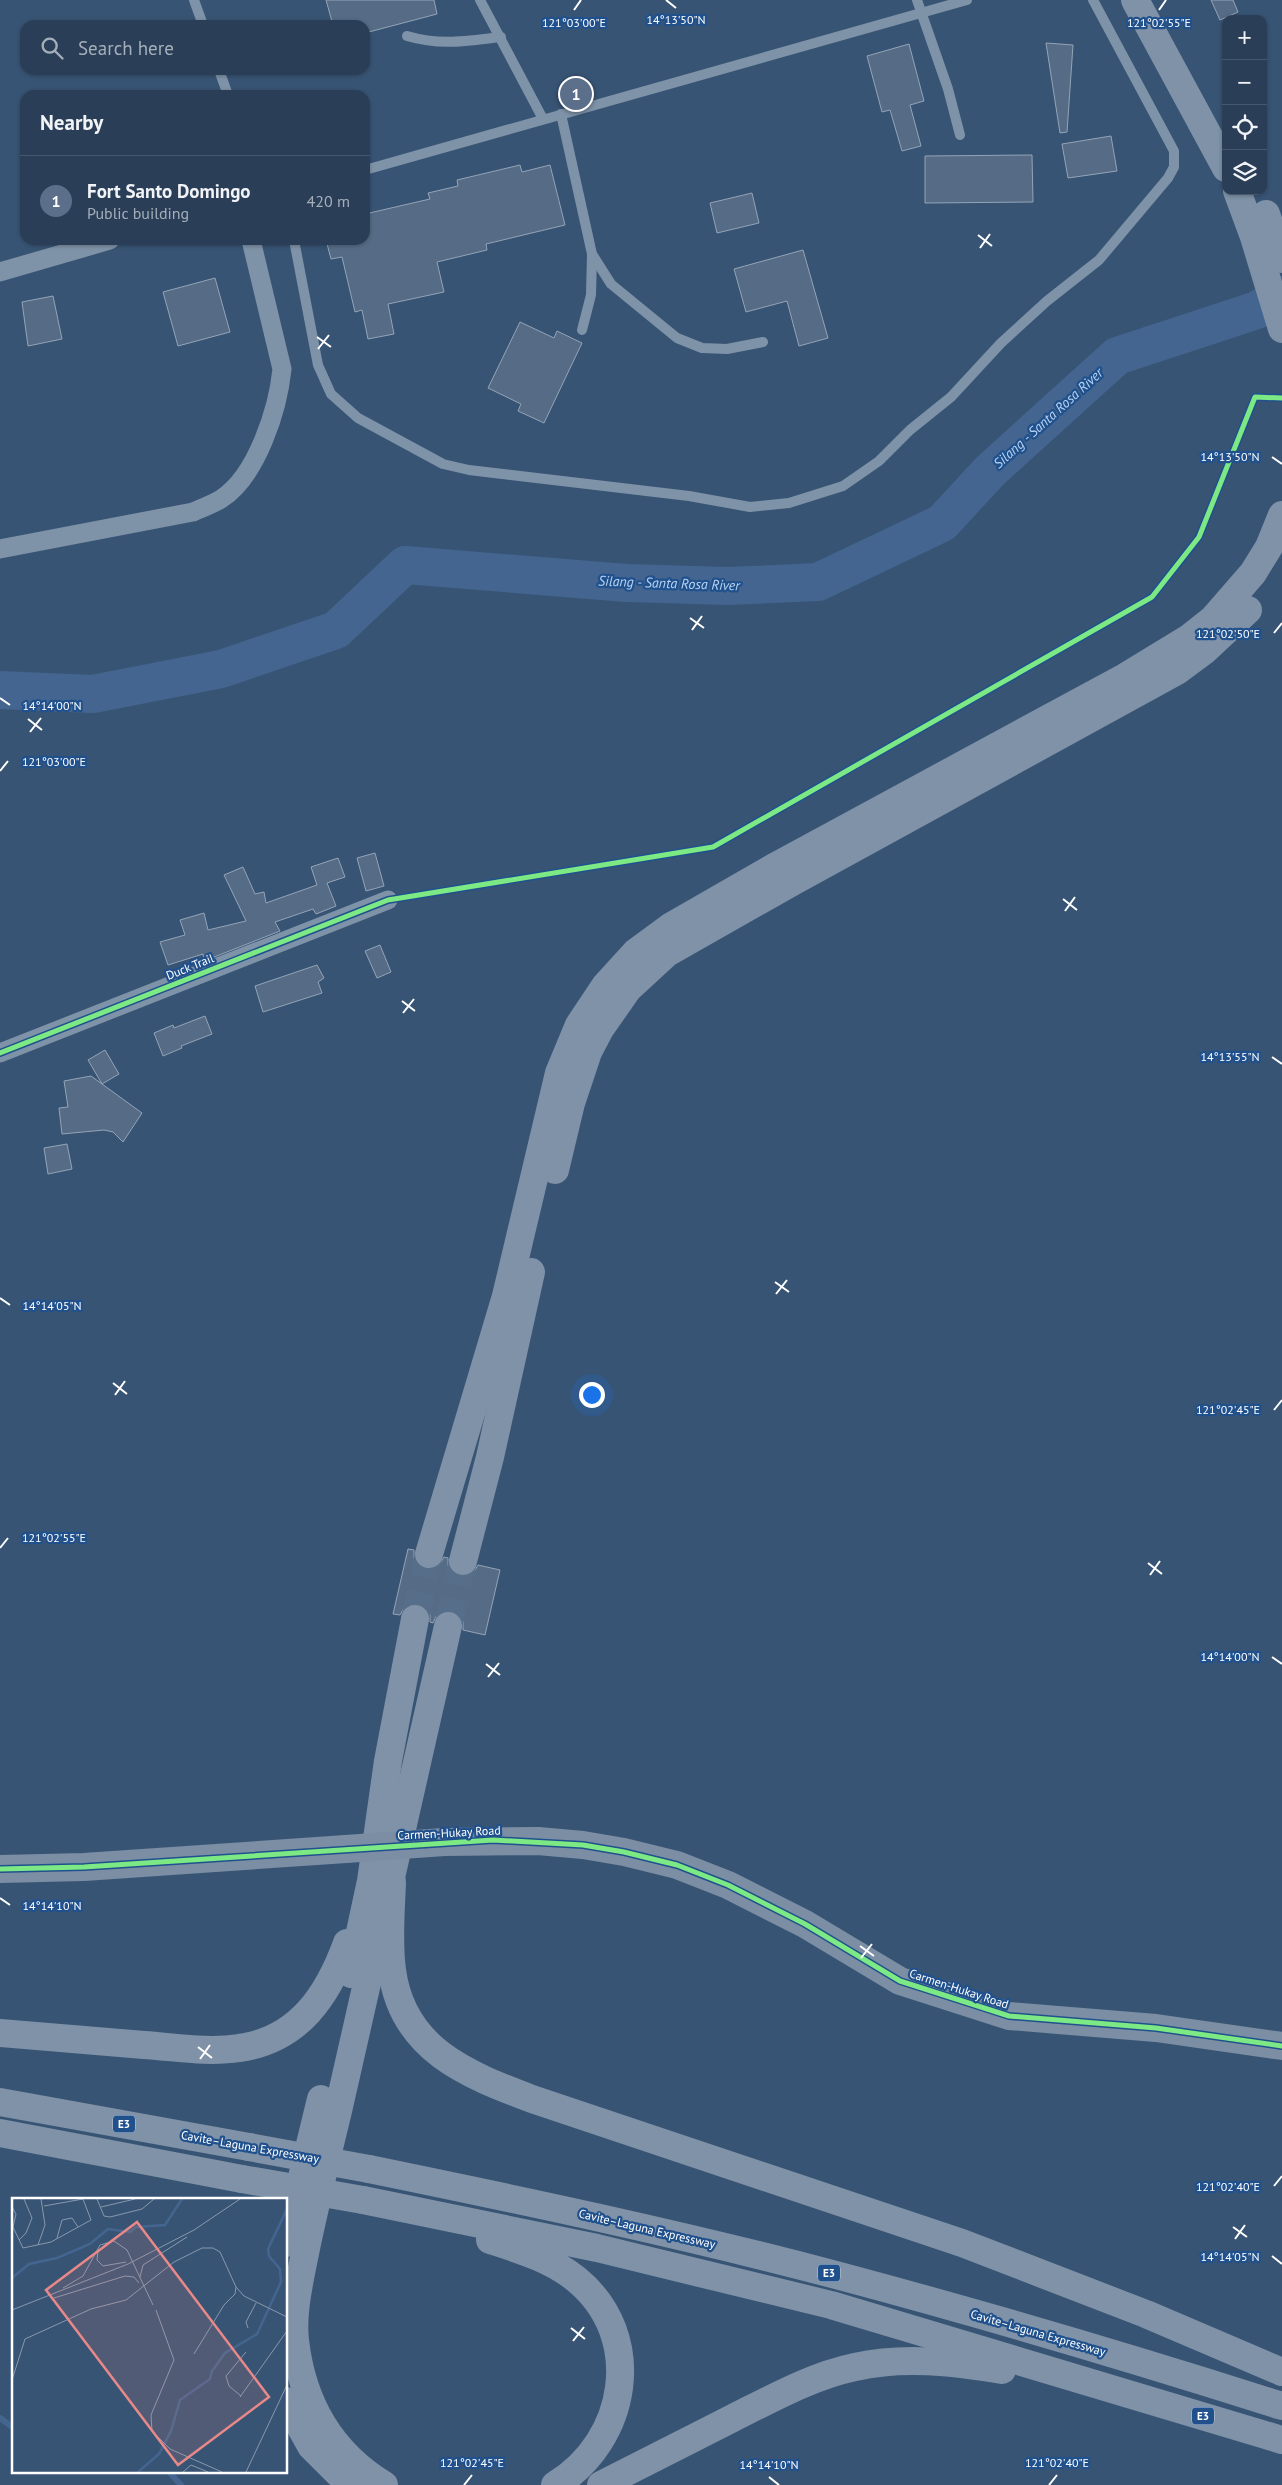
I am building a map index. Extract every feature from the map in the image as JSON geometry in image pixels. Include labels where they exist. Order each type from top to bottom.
[{"type":"highway","points":[[1135,0],[1222,161]]},
{"type":"highway","points":[[1157,0],[1222,121]]},
{"type":"highway","points":[[1249,195],[1282,259]]},
{"type":"highway","points":[[1249,195],[1282,329]]},
{"type":"highway","points":[[429,1554],[506,1296],[559,1073],[579,1025],[605,986],[636,952],[670,927],[776,866],[1125,677],[1189,638],[1213,619],[1253,573],[1269,547],[1282,515]]},
{"type":"highway","points":[[463,1561],[490,1457],[526,1291],[571,1104],[588,1052],[600,1029],[628,989],[648,968],[686,940],[1177,671],[1227,632],[1249,609],[1282,562]]},
{"type":"highway","points":[[384,2485],[366,2474],[342,2452],[323,2427],[300,2373],[294,2337],[295,2306],[381,1881],[388,1761],[415,1619]]},
{"type":"highway","points":[[288,2235],[351,1978],[381,1881],[448,1626]]},
{"type":"highway","points":[[0,2033],[210,2050],[238,2048],[267,2040],[303,2018],[324,1995],[381,1881]]},
{"type":"highway","points":[[381,1881],[396,1990],[401,2005],[422,2038],[451,2064],[476,2077],[532,2099],[953,2240],[1066,2281],[1282,2372]]},
{"type":"highway","name":"Cavite–Laguna Expressway","points":[[0,2102],[369,2169],[533,2202],[827,2273],[1049,2336],[1282,2406]]},
{"type":"highway","name":"E3","points":[[0,2133],[363,2200],[579,2244],[709,2274],[831,2305],[1282,2440]]},
{"type":"highway","points":[[363,2200],[544,2258],[578,2280],[604,2312],[612,2329],[618,2351],[620,2378],[616,2410],[605,2435],[588,2459],[569,2477],[555,2485]]},
{"type":"highway","points":[[601,2485],[799,2385],[856,2366],[904,2361],[938,2361],[1125,2392]]},
{"type":"highway","points":[[288,2405],[311,2446],[350,2485]]},
{"type":"street","points":[[0,272],[93,245]]},
{"type":"street","points":[[0,549],[193,512],[222,498],[243,476],[258,454],[272,416],[280,391],[282,369],[252,245]]},
{"type":"street","name":"Duck Trail","points":[[0,1053],[388,900]]},
{"type":"street","name":"Carmen-Hukay Road","points":[[0,1869],[84,1867],[444,1842],[538,1841],[583,1845],[624,1852],[677,1866],[728,1885],[805,1924],[900,1980],[1009,2016],[1156,2028],[1282,2046]]},
{"type":"lane","points":[[194,0],[201,20]]},
{"type":"lane","points":[[480,0],[543,119]]},
{"type":"lane","points":[[917,0],[948,89],[960,135]]},
{"type":"lane","points":[[370,169],[967,0]]},
{"type":"lane","points":[[295,245],[318,365],[331,394],[358,418],[443,464],[469,470],[689,496],[750,507],[789,502],[843,486],[879,461],[910,430],[951,397],[1001,343],[1047,301],[1099,260],[1168,178],[1174,167],[1174,151],[1093,0]]},
{"type":"lane","points":[[407,36],[429,42],[448,44],[501,37]]},
{"type":"lane","points":[[221,75],[226,90]]},
{"type":"lane","points":[[561,114],[592,254],[591,295],[582,330]]},
{"type":"lane","points":[[592,254],[611,284],[677,338],[702,348],[728,349],[763,342]]},
{"type":"building","points":[[326,0],[434,0],[437,14],[370,32],[370,20],[332,20]]},
{"type":"building","points":[[1211,0],[1233,0],[1238,12],[1231,15],[1222,15],[1222,19],[1220,20]]},
{"type":"building","points":[[1046,43],[1073,45],[1067,132],[1060,133]]},
{"type":"building","points":[[909,44],[924,101],[910,105],[921,146],[902,151],[890,110],[882,112],[867,56]]},
{"type":"building","points":[[1111,136],[1117,171],[1068,178],[1062,144]]},
{"type":"building","points":[[1032,155],[1033,202],[925,203],[925,156]]},
{"type":"building","points":[[520,165],[522,172],[550,165],[565,225],[486,244],[487,250],[437,262],[444,292],[388,304],[394,334],[368,339],[362,310],[355,312],[342,257],[331,259],[327,245],[370,245],[370,213],[430,199],[428,193],[458,186],[457,180]]},
{"type":"building","points":[[752,193],[759,223],[717,233],[710,203]]},
{"type":"building","points":[[803,250],[828,338],[799,346],[787,301],[746,312],[734,269]]},
{"type":"building","points":[[215,278],[230,332],[178,346],[163,292]]},
{"type":"building","points":[[53,296],[62,339],[28,346],[22,302]]},
{"type":"building","points":[[520,322],[554,338],[557,331],[582,343],[544,423],[518,411],[521,404],[488,388]]},
{"type":"building","points":[[375,853],[384,886],[366,891],[357,858]]},
{"type":"building","points":[[338,858],[345,877],[327,883],[336,906],[316,914],[313,909],[275,922],[280,931],[204,961],[203,954],[168,965],[160,942],[185,935],[180,920],[204,913],[208,930],[246,921],[224,875],[243,867],[255,894],[264,892],[266,903],[317,885],[311,867]]},
{"type":"building","points":[[380,945],[391,972],[377,978],[365,951]]},
{"type":"building","points":[[317,965],[324,978],[318,982],[322,993],[263,1012],[255,986]]},
{"type":"building","points":[[205,1016],[212,1034],[181,1046],[182,1048],[163,1056],[154,1033],[173,1025],[174,1028]]},
{"type":"building","points":[[105,1050],[119,1074],[102,1084],[88,1060]]},
{"type":"building","points":[[91,1076],[142,1113],[123,1142],[113,1132],[104,1130],[62,1134],[59,1108],[68,1107],[64,1081]]},
{"type":"building","points":[[67,1144],[72,1169],[48,1174],[44,1148]]},
{"type":"building","points":[[408,1549],[414,1550],[414,1558],[417,1564],[425,1569],[433,1569],[439,1566],[444,1557],[448,1558],[448,1566],[452,1572],[460,1576],[468,1576],[474,1572],[478,1565],[500,1570],[485,1635],[463,1630],[463,1621],[458,1614],[452,1611],[443,1611],[436,1616],[433,1623],[430,1622],[430,1614],[426,1608],[418,1604],[409,1604],[400,1615],[393,1614]]},
{"type":"waterway","name":"Silang - Santa Rosa River","points":[[0,690],[93,694],[221,669],[336,630],[405,565],[626,583],[729,586],[818,582],[942,523],[990,471],[1117,356],[1257,310],[1282,295]]},
{"type":"waterway","points":[[0,2418],[12,2427]]},
{"type":"waterway","points":[[169,2472],[181,2485]]},
{"type":"tunnel","points":[[415,1619],[429,1554]]},
{"type":"tunnel","points":[[448,1626],[463,1561]]},
{"type":"cycle path","points":[[0,1053],[388,900],[713,847],[1152,597],[1199,537],[1255,397],[1282,398]]},
{"type":"cycle path","points":[[0,1869],[84,1867],[493,1840],[583,1845],[624,1852],[677,1865],[728,1885],[805,1924],[900,1981],[1009,2016],[1156,2028],[1282,2046]]},
{"type":"place","name":"Fort Santo Domingo","points":[[576,94]]}]
